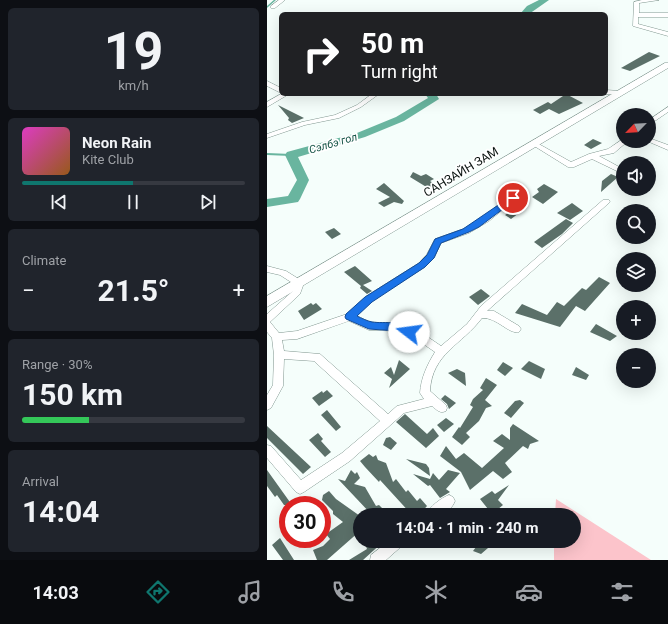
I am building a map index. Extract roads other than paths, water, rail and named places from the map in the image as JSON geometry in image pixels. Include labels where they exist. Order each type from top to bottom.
[{"type":"main road","name":"САНЗАЙН ЗАМ","points":[[267,302],[668,65]]},
{"type":"street","points":[[273,7],[282,0]]},
{"type":"street","points":[[656,0],[637,2],[635,25],[668,34]]},
{"type":"street","points":[[636,15],[668,15]]},
{"type":"street","points":[[267,82],[279,90]]},
{"type":"street","points":[[608,92],[620,93]]},
{"type":"street","points":[[267,105],[283,96]]},
{"type":"street","points":[[267,136],[304,124],[337,117],[359,106],[373,96]]},
{"type":"street","points":[[656,118],[668,109]]},
{"type":"street","points":[[656,143],[668,148]]},
{"type":"street","points":[[535,144],[571,165],[592,156],[611,151],[616,147]]},
{"type":"street","points":[[592,156],[616,168]]},
{"type":"street","points":[[277,337],[297,336],[350,317],[368,300],[422,265],[431,256],[438,241],[473,227],[487,219],[513,198]]},
{"type":"street","points":[[267,450],[300,488],[346,457],[401,409],[438,405],[425,393],[425,385],[431,366],[441,351],[470,327],[484,308],[606,202]]},
{"type":"street","points":[[267,269],[283,273],[299,283],[297,292],[267,320]]},
{"type":"street","points":[[479,315],[491,314],[516,329]]},
{"type":"street","points":[[350,317],[369,326],[398,327],[419,336],[441,351]]},
{"type":"street","points":[[267,325],[277,337],[279,355],[278,386],[267,405]]},
{"type":"street","points":[[279,355],[316,357],[387,421]]},
{"type":"street","points":[[440,508],[449,501]]},
{"type":"street","points":[[376,560],[391,548]]},
{"type":"waterway","points":[[267,7],[275,0]]},
{"type":"waterway","name":"Сэлбэ гол","points":[[526,12],[530,8],[545,0]]},
{"type":"waterway","name":"Сэлбэ гол","points":[[267,203],[293,199],[303,180],[291,155],[361,135],[400,119],[434,99],[432,96]]},
{"type":"waterway","points":[[267,154],[291,155]]}]
